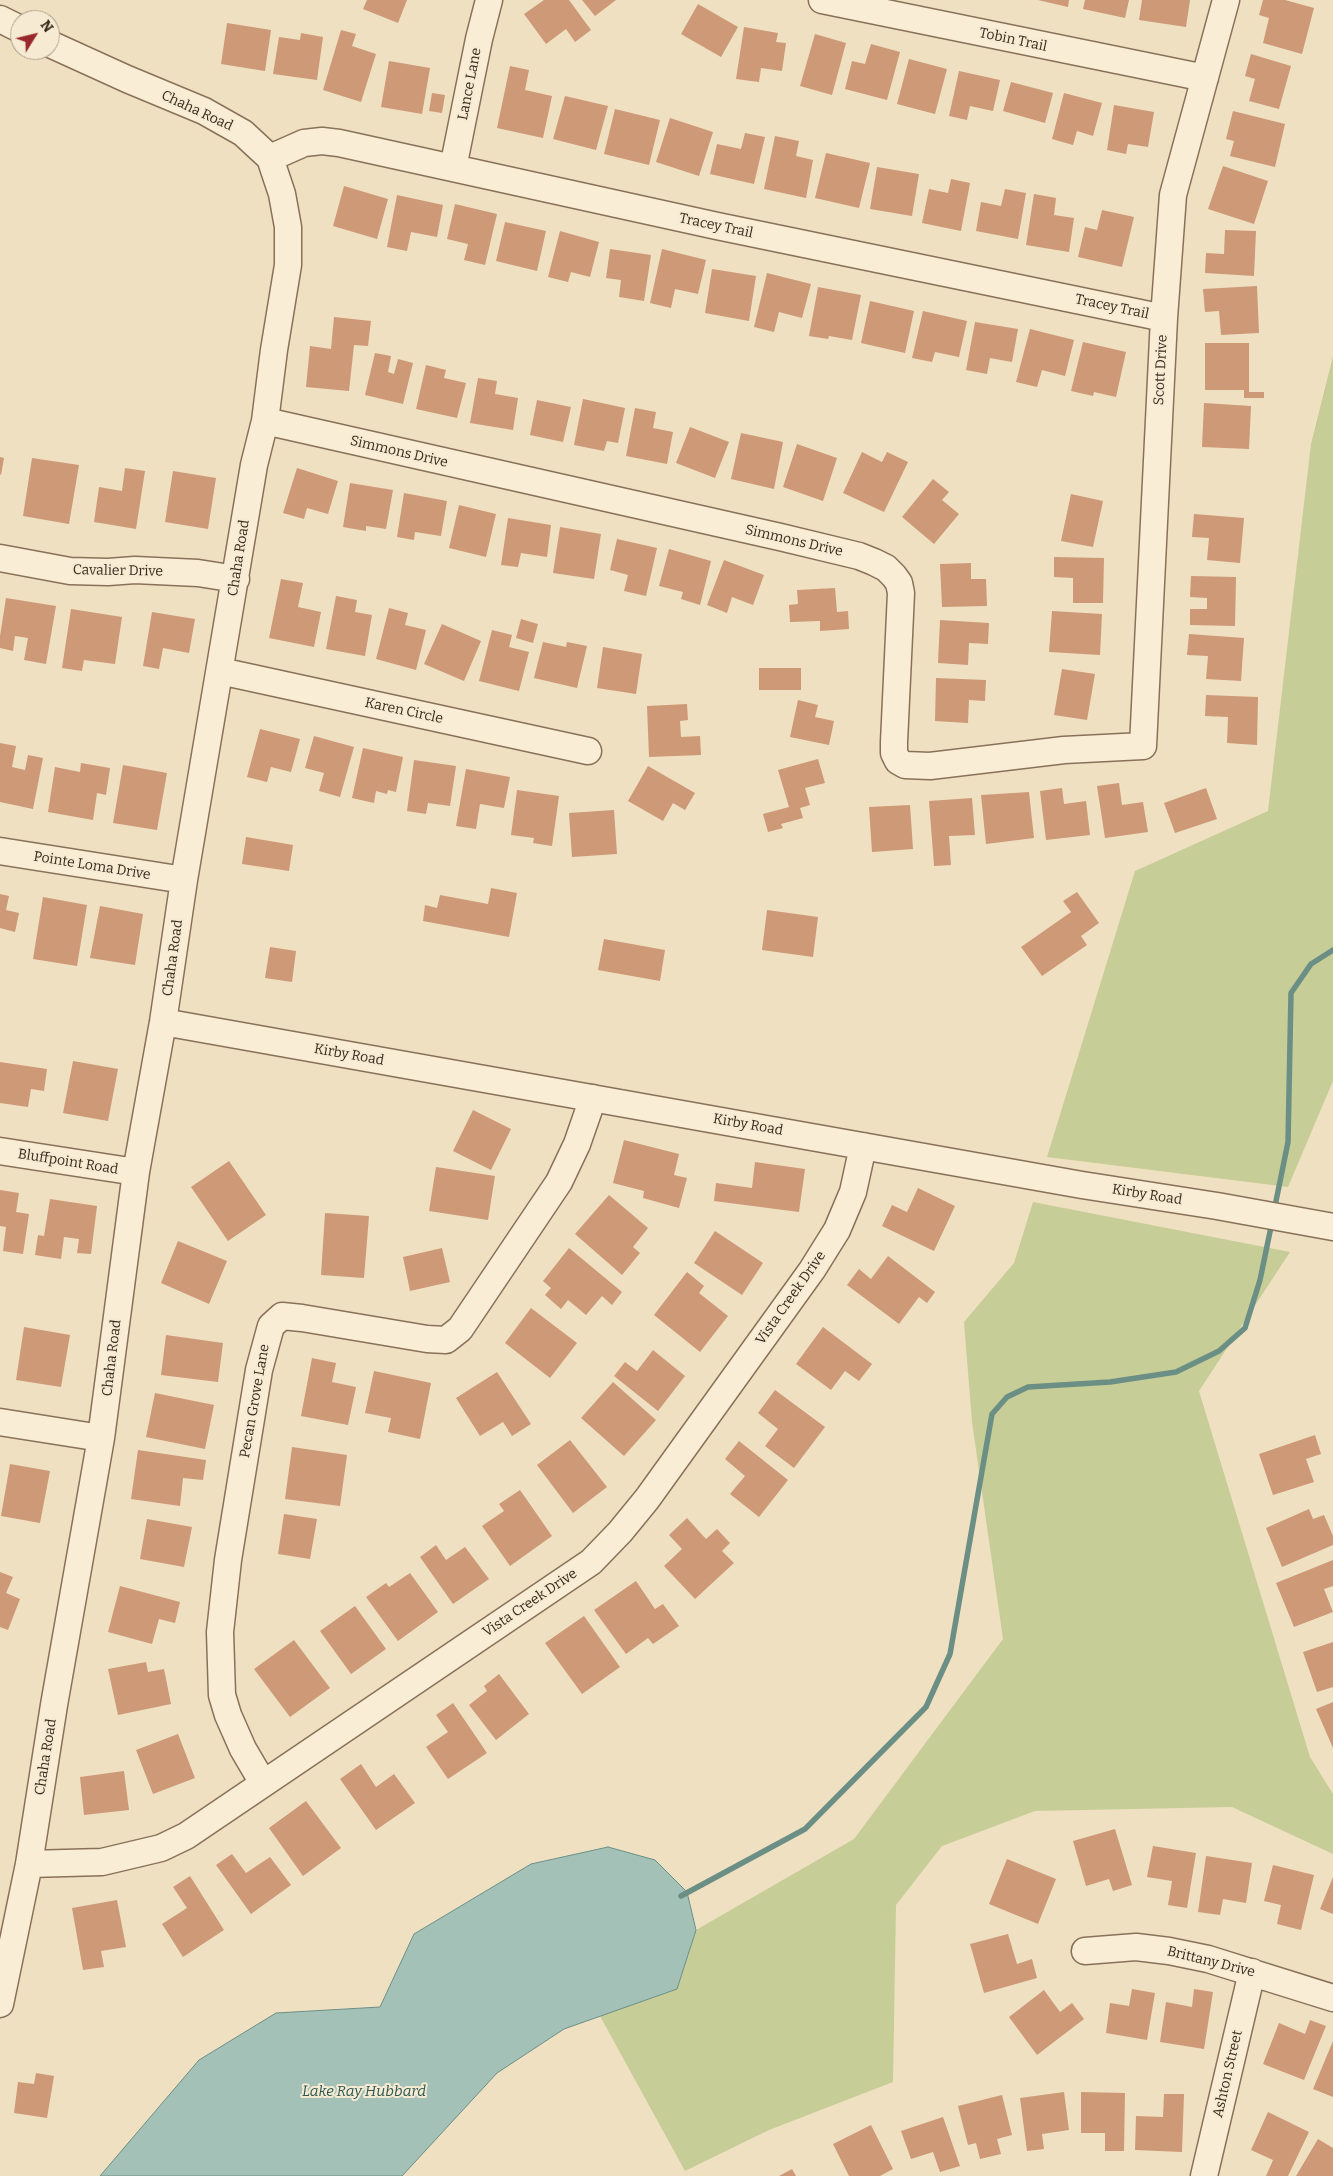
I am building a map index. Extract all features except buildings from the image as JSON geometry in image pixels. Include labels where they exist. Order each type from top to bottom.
[{"type":"street","name":"Lance Lane","points":[[453,168],[479,38],[489,0]]},
{"type":"street","name":"Tobin Trail","points":[[822,0],[1205,78]]},
{"type":"street","name":"Scott Drive","points":[[1143,746],[1164,318],[1173,195],[1226,0]]},
{"type":"street","name":"Chaha Road","points":[[0,2004],[5,1958],[30,1864],[54,1704],[101,1438],[136,1172],[164,1022],[184,880],[254,466],[265,421],[288,264],[288,227],[282,194],[270,158],[242,133],[204,111],[126,80],[60,49]]},
{"type":"street","name":"Tracey Trail","points":[[270,158],[304,143],[322,141],[339,143],[718,226],[1164,318]]},
{"type":"street","name":"Simmons Drive","points":[[265,421],[770,535],[874,562],[886,568],[899,583],[901,593],[894,748],[898,761],[905,766],[930,766],[1064,750],[1143,746]]},
{"type":"street","name":"Cavalier Drive","points":[[0,558],[70,571],[108,572],[135,570],[198,573],[236,579]]},
{"type":"street","name":"Karen Circle","points":[[220,671],[588,751]]},
{"type":"street","name":"Pointe Loma Drive","points":[[0,851],[184,880]]},
{"type":"street","name":"Kirby Road","points":[[164,1022],[1082,1185],[1217,1206],[1325,1226]]},
{"type":"street","name":"Pecan Grove Lane","points":[[263,1783],[243,1749],[224,1702],[220,1632],[228,1560],[259,1370],[271,1326],[282,1316],[446,1340],[460,1329],[559,1182],[577,1144],[593,1098]]},
{"type":"street","name":"Vista Creek Drive","points":[[30,1864],[102,1862],[160,1848],[186,1836],[591,1562],[647,1499],[746,1364],[823,1253],[837,1230],[853,1192],[864,1146]]},
{"type":"street","name":"Bluffpoint Road","points":[[0,1151],[136,1172]]},
{"type":"street","points":[[0,1422],[101,1438]]},
{"type":"street","name":"Brittany Drive","points":[[1085,1951],[1144,1948],[1208,1959],[1333,1998]]},
{"type":"street","name":"Ashton Street","points":[[1204,2176],[1252,1972]]},
{"type":"green space","points":[[1333,356],[1333,1081],[1288,1187],[1047,1157],[1135,871],[1268,811],[1311,444]]},
{"type":"green space","points":[[1033,1202],[1290,1252],[1199,1391],[1310,1757],[1333,1794],[1333,1854],[1232,1807],[1035,1811],[942,1846],[896,1905],[893,2082],[769,2130],[685,2171],[600,2016],[677,1989],[696,1930],[854,1839],[1003,1639],[972,1422],[964,1322],[1014,1263]]},
{"type":"water","name":"Lake Ray Hubbard","points":[[608,1847],[655,1860],[687,1892],[696,1930],[677,1989],[564,2029],[497,2073],[402,2176],[100,2176],[199,2060],[276,2013],[380,2007],[414,1934],[531,1864]]},
{"type":"waterway","points":[[1274,1211],[1288,1142],[1291,993],[1311,964],[1333,950]]},
{"type":"waterway","points":[[681,1896],[805,1829],[926,1707],[950,1654],[992,1414],[1007,1397],[1028,1387],[1110,1382],[1176,1372],[1219,1351],[1245,1328],[1260,1280],[1272,1222]]}]
